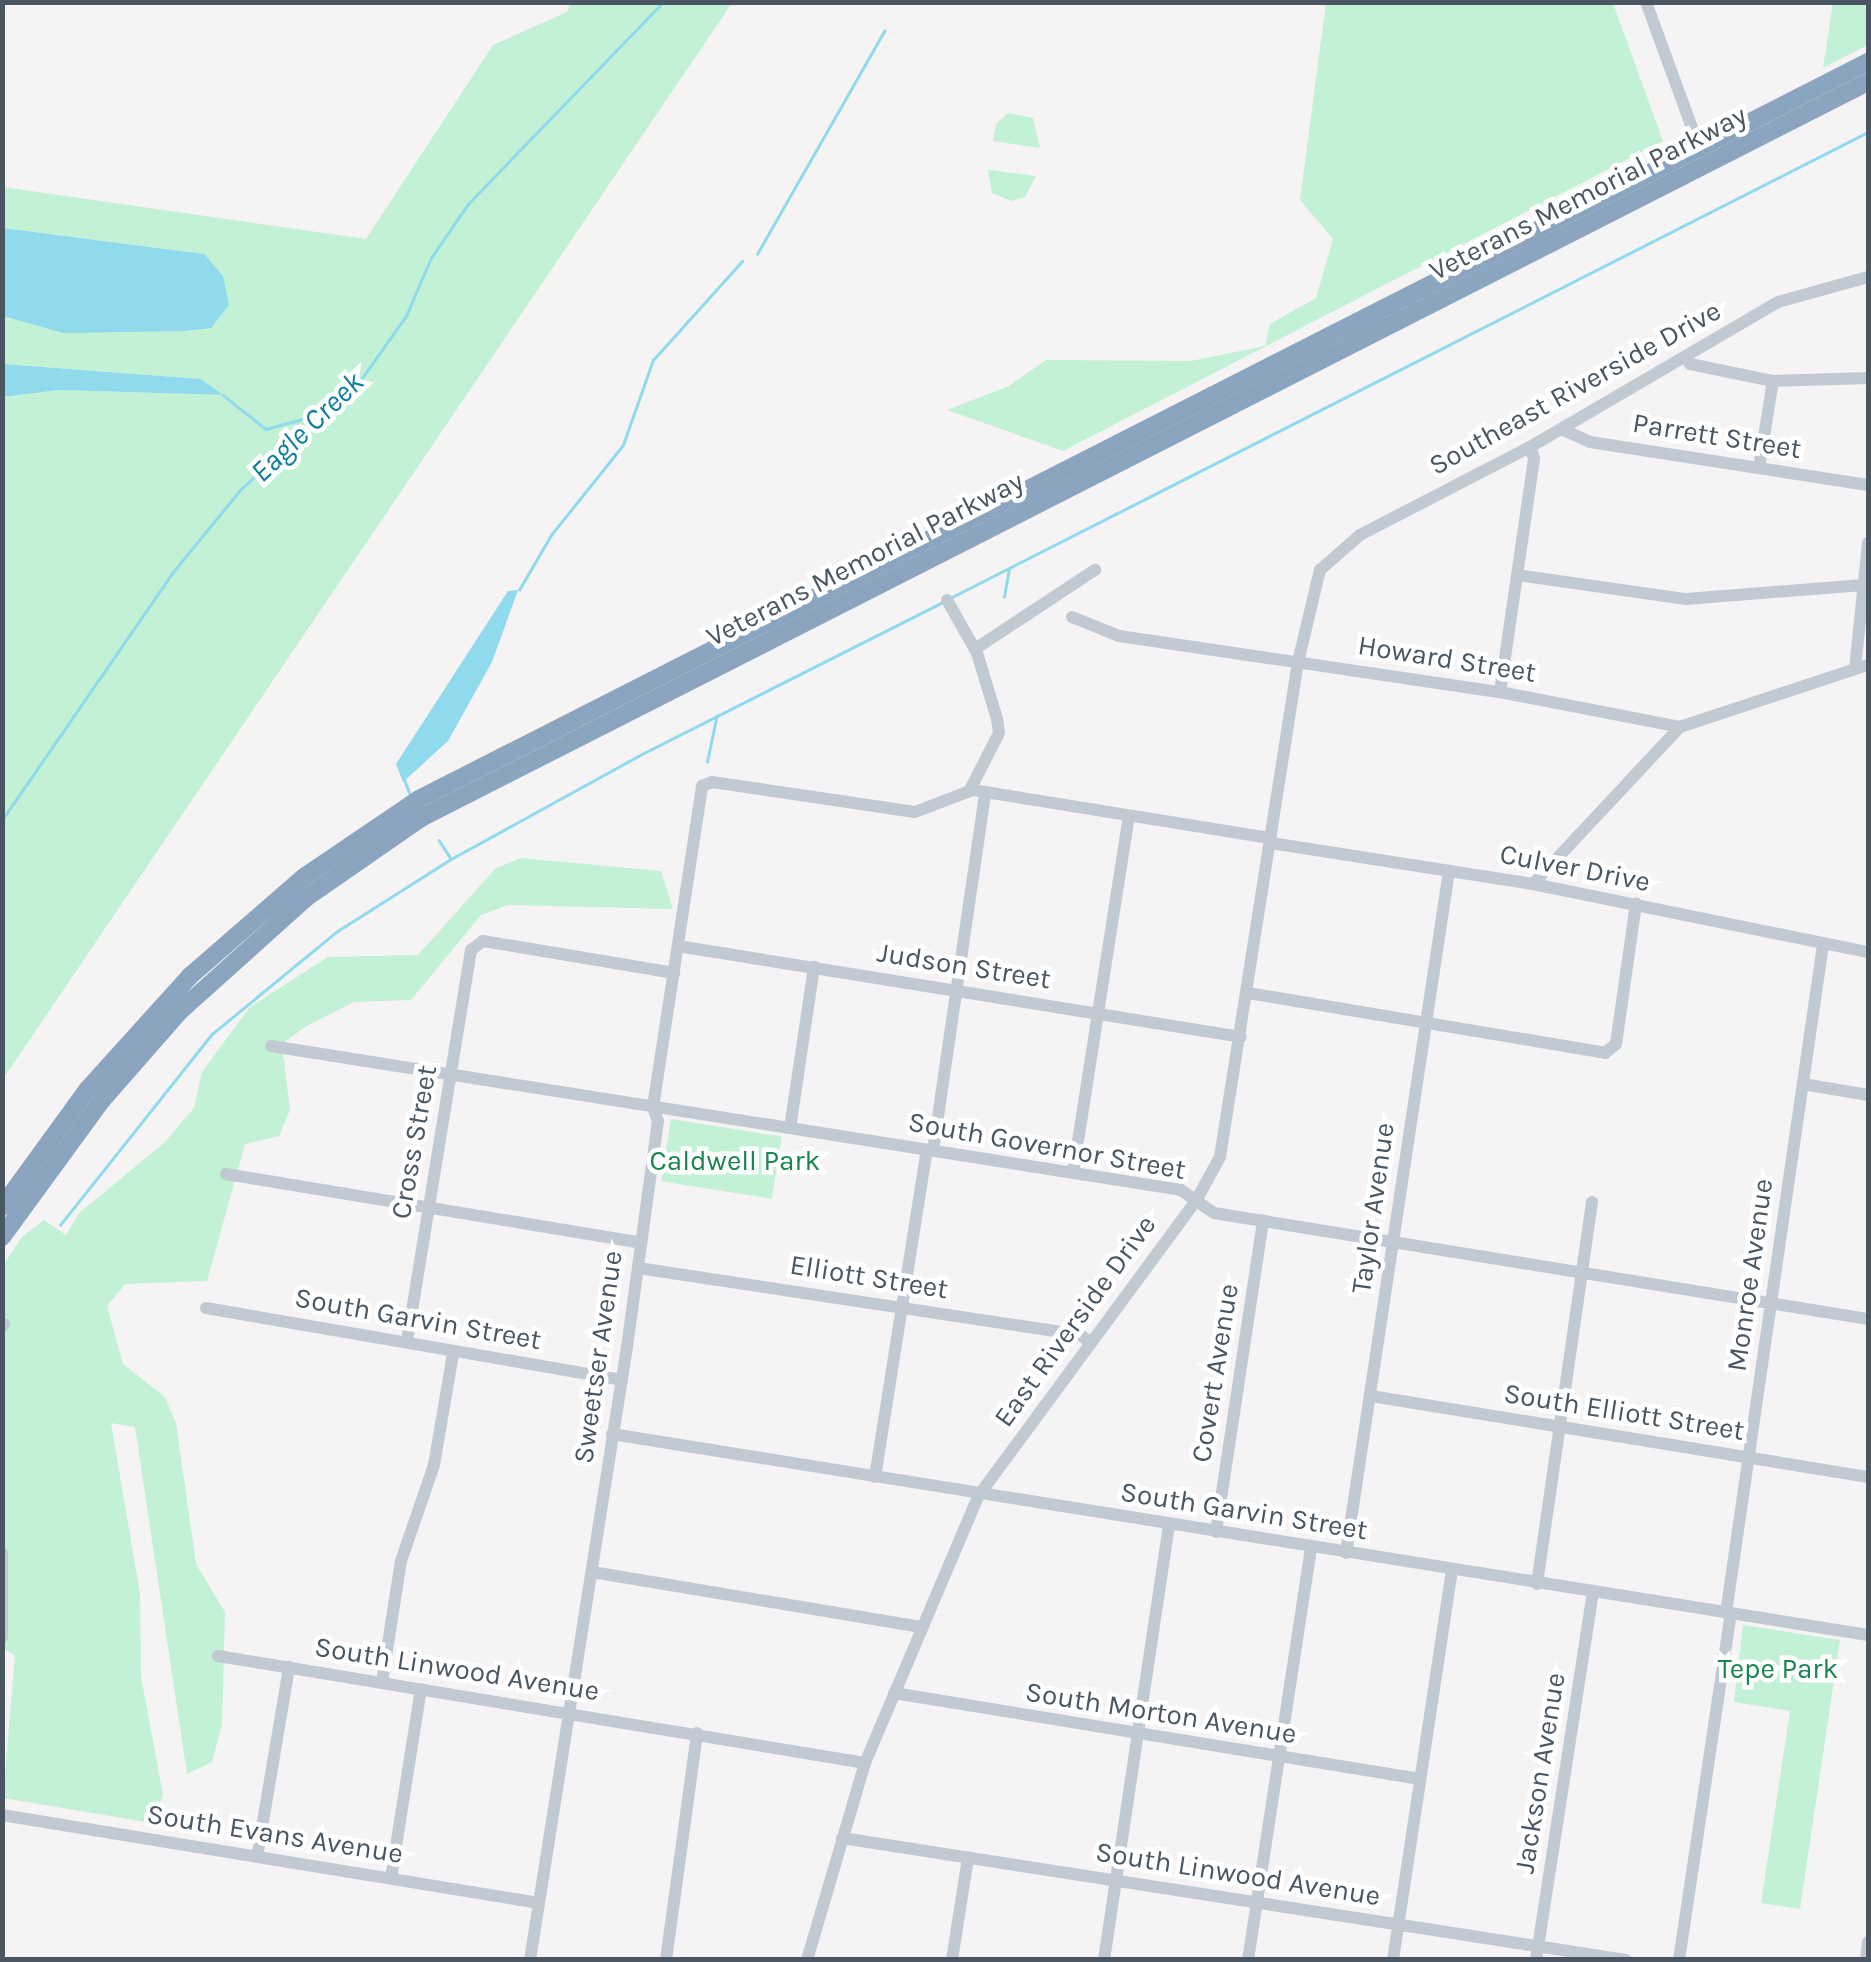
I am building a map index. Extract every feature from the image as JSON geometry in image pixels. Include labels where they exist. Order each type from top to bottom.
[{"type":"highway","name":"Veterans Memorial Parkway","points":[[2,1237],[102,1100],[179,1012],[307,897],[421,818],[1703,156],[1868,62]]},
{"type":"highway","name":"Veterans Memorial Parkway","points":[[2,1208],[88,1090],[162,1004],[250,920],[377,825],[484,764],[1703,156],[1868,82]]},
{"type":"street","points":[[1646,2],[1703,156]]},
{"type":"street","name":"Southeast Riverside Drive","points":[[1320,570],[1346,543],[1530,448],[1787,298],[1868,277]]},
{"type":"street","points":[[1686,357],[1690,364],[1773,381],[1868,378]]},
{"type":"street","points":[[1759,468],[1773,381]]},
{"type":"street","name":"Parrett Street","points":[[1561,430],[1590,442],[1868,485]]},
{"type":"street","points":[[1500,692],[1534,458],[1530,448]]},
{"type":"street","points":[[1534,884],[1680,727],[1862,667],[1868,543]]},
{"type":"street","points":[[974,649],[1095,570]]},
{"type":"street","name":"East Riverside Drive","points":[[807,1960],[865,1763],[979,1495],[1196,1199],[1220,1157],[1298,662],[1320,570]]},
{"type":"street","points":[[1518,575],[1686,599],[1863,585]]},
{"type":"street","points":[[947,600],[974,649],[998,733],[970,790]]},
{"type":"street","name":"Howard Street","points":[[1072,618],[1119,636],[1500,692],[1680,727]]},
{"type":"street","name":"Sweetser Avenue","points":[[530,1960],[622,1380],[658,1120],[654,1107],[700,793],[706,782],[726,785]]},
{"type":"street","name":"Culver Drive","points":[[726,785],[915,812],[970,790],[985,792],[1534,884],[1868,952]]},
{"type":"street","points":[[876,1477],[957,990],[985,792]]},
{"type":"street","points":[[1073,1173],[1130,816]]},
{"type":"street","name":"Taylor Avenue","points":[[1346,1553],[1450,870]]},
{"type":"street","points":[[1248,994],[1605,1052],[1616,1040],[1636,904]]},
{"type":"street","name":"Cross Street","points":[[408,1341],[470,951],[483,941],[674,973]]},
{"type":"street","name":"Monroe Avenue","points":[[1679,1960],[1823,945]]},
{"type":"street","name":"Judson Street","points":[[678,946],[1241,1036]]},
{"type":"street","points":[[790,1128],[814,967]]},
{"type":"street","name":"South Governor Street","points":[[271,1046],[1182,1190],[1214,1213],[1868,1320]]},
{"type":"street","points":[[1803,1084],[1868,1095]]},
{"type":"street","points":[[226,1174],[640,1243]]},
{"type":"street","points":[[1536,1584],[1592,1202]]},
{"type":"street","name":"Covert Avenue","points":[[1216,1532],[1263,1222]]},
{"type":"street","name":"Elliott Street","points":[[638,1268],[1081,1335],[1089,1342]]},
{"type":"street","name":"South Garvin Street","points":[[206,1308],[408,1341],[453,1354],[622,1380]]},
{"type":"street","points":[[382,1682],[401,1560],[434,1465],[453,1354]]},
{"type":"street","name":"South Elliott Street","points":[[1371,1396],[1868,1477]]},
{"type":"street","name":"South Garvin Street","points":[[612,1434],[1868,1635]]},
{"type":"street","points":[[1104,1960],[1170,1525]]},
{"type":"street","points":[[1248,1960],[1310,1548]]},
{"type":"street","points":[[2,1553],[2,1637]]},
{"type":"street","points":[[1393,1960],[1452,1570]]},
{"type":"street","points":[[592,1572],[922,1627]]},
{"type":"street","name":"Jackson Avenue","points":[[1537,1953],[1593,1593]]},
{"type":"street","name":"South Linwood Avenue","points":[[218,1656],[865,1763]]},
{"type":"street","points":[[257,1856],[289,1667]]},
{"type":"street","points":[[391,1878],[422,1690]]},
{"type":"street","name":"South Morton Avenue","points":[[894,1693],[1420,1779]]},
{"type":"street","points":[[666,1960],[697,1734]]},
{"type":"street","name":"South Evans Avenue","points":[[2,1815],[539,1903]]},
{"type":"street","name":"South Linwood Avenue","points":[[842,1838],[1398,1924],[1537,1953],[1626,1960]]},
{"type":"street","points":[[952,1960],[968,1858]]},
{"type":"street","points":[[1866,1960],[1868,1942]]},
{"type":"green space","points":[[570,3],[732,3],[3,1079],[3,397],[59,390],[222,395],[201,379],[3,364],[3,316],[63,333],[204,254],[3,228],[3,187],[366,239],[493,45],[567,12]]},
{"type":"green space","points":[[1326,3],[1613,3],[1663,141],[1063,451],[947,410],[1009,386],[1046,360],[1191,361],[1265,346],[1270,324],[1316,298],[1333,239],[1300,200]]},
{"type":"green space","points":[[1833,3],[1868,3],[1868,45],[1823,68]]},
{"type":"green space","points":[[1008,113],[1033,118],[1040,148],[993,141],[996,124]]},
{"type":"green space","points":[[988,170],[1036,176],[1025,197],[1011,201],[992,193]]},
{"type":"green space","points":[[521,858],[661,871],[673,909],[508,905],[481,915],[411,1000],[354,1002],[305,1027],[282,1044],[290,1110],[279,1136],[245,1144],[207,1281],[125,1284],[107,1306],[123,1364],[165,1397],[176,1423],[196,1564],[225,1612],[222,1725],[212,1762],[187,1774],[135,1427],[111,1423],[140,1594],[141,1676],[163,1795],[152,1823],[3,1798],[15,1655],[3,1649],[2,1267],[22,1237],[44,1220],[66,1235],[79,1213],[164,1143],[194,1108],[202,1072],[250,1007],[328,957],[418,955],[496,868]]},
{"type":"green space","name":"Caldwell Park","points":[[671,1119],[782,1137],[772,1199],[661,1181]]},
{"type":"green space","name":"Tepe Park","points":[[1743,1625],[1840,1640],[1800,1909],[1761,1903],[1790,1711],[1734,1702]]},
{"type":"water","points":[[3,228],[204,254],[223,276],[229,305],[211,328],[183,331],[63,333],[3,316]]},
{"type":"water","points":[[3,364],[201,379],[223,395],[59,390],[3,397]]},
{"type":"water","points":[[518,590],[492,662],[448,741],[403,782],[396,764],[508,591]]},
{"type":"waterway","name":"Eagle Creek","points":[[2,820],[173,572],[240,490],[360,381],[406,316],[431,258],[468,204],[663,2]]},
{"type":"waterway","points":[[757,254],[884,31]]},
{"type":"waterway","points":[[952,597],[1868,132]]},
{"type":"waterway","points":[[519,590],[551,535],[623,445],[653,360],[742,261]]},
{"type":"waterway","points":[[223,395],[266,429],[328,412]]},
{"type":"waterway","points":[[1004,597],[1009,569]]},
{"type":"waterway","points":[[60,1225],[212,1034],[336,932],[451,859],[644,753],[941,603]]},
{"type":"waterway","points":[[707,762],[716,719]]},
{"type":"waterway","points":[[402,773],[410,794]]},
{"type":"waterway","points":[[439,840],[450,857]]}]
